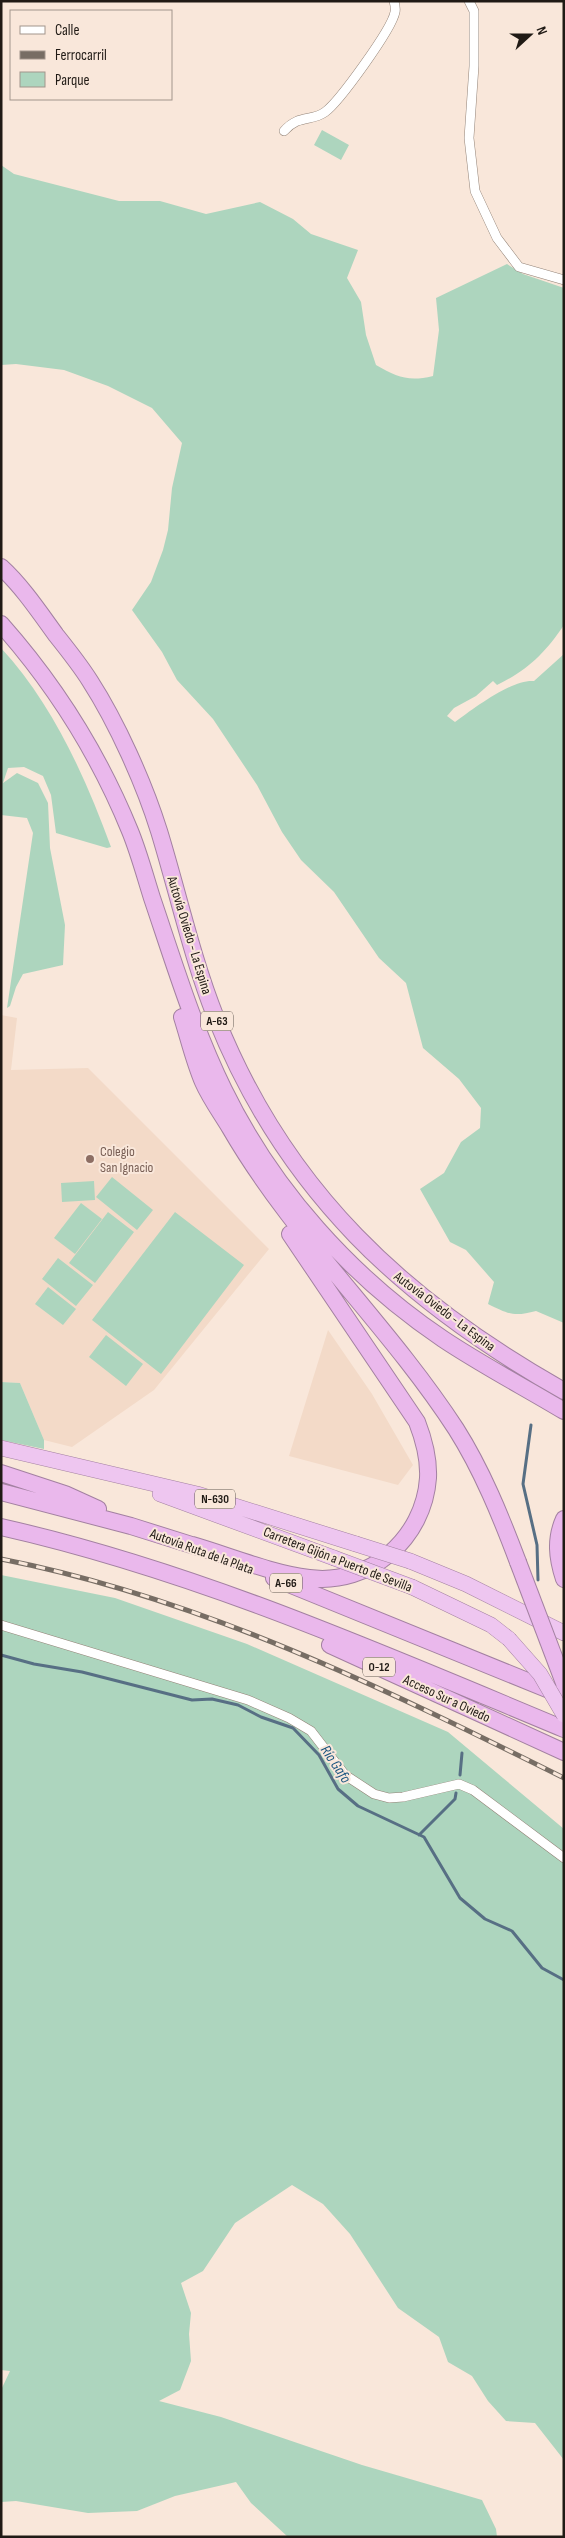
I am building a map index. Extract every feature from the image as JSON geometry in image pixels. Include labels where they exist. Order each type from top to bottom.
[{"type":"highway","name":"Autovía Oviedo - La Espina","points":[[1,567],[49,625],[90,682],[113,722],[158,828],[216,1017],[242,1076],[284,1149],[340,1221],[415,1293],[482,1341],[561,1390]]},
{"type":"highway","name":"A-63","points":[[1,624],[27,653],[64,705],[89,746],[131,832],[193,1020],[224,1091],[253,1142],[289,1195],[362,1277],[405,1311],[444,1340],[564,1411]]},
{"type":"highway","points":[[89,746],[144,897],[204,1082],[223,1127],[250,1175],[409,1407],[425,1442],[428,1476],[421,1508],[415,1523],[400,1545],[380,1562],[345,1576],[318,1578],[291,1574],[192,1544]]},
{"type":"highway","points":[[204,1082],[246,1156],[299,1231],[362,1304],[456,1431],[501,1517],[564,1683]]},
{"type":"highway","name":"Carretera Gijón a Puerto de Sevilla","points":[[1,1448],[197,1494],[410,1561],[466,1584],[564,1633]]},
{"type":"highway","name":"Carretera Gijón a Puerto de Sevilla","points":[[71,1463],[270,1532],[412,1587],[491,1625],[509,1639],[540,1674],[564,1715]]},
{"type":"highway","points":[[1,1473],[65,1494],[131,1526]]},
{"type":"highway","name":"Autovía Ruta de la Plata","points":[[1,1492],[192,1544],[564,1696]]},
{"type":"highway","points":[[564,1519],[557,1542],[559,1566],[564,1579]]},
{"type":"highway","name":"A-66","points":[[1,1527],[120,1559],[194,1583],[328,1632],[564,1729]]},
{"type":"highway","name":"Acceso Sur a Oviedo","points":[[194,1583],[564,1752]]},
{"type":"street","points":[[284,131],[292,122],[325,113],[366,63],[391,25],[396,10],[394,1]]},
{"type":"street","points":[[469,1],[474,11],[474,66],[469,138],[475,191],[497,238],[519,267],[564,280]]},
{"type":"street","points":[[1,1625],[248,1700],[289,1718],[311,1731],[345,1775],[374,1794],[389,1798],[403,1797],[459,1784],[472,1790],[564,1858]]},
{"type":"shaded area","name":"Colegio San Ignacio","points":[[1,1015],[17,1018],[11,1070],[88,1068],[269,1249],[154,1390],[72,1447],[44,1440],[20,1383],[1,1382]]},
{"type":"shaded area","points":[[328,1330],[372,1394],[413,1465],[398,1485],[289,1456]]},
{"type":"green space","points":[[322,130],[349,145],[341,160],[314,145]]},
{"type":"green space","points":[[1,165],[14,174],[119,201],[160,201],[206,214],[260,202],[293,219],[311,234],[358,250],[347,278],[361,302],[366,335],[376,365],[390,373],[403,377],[424,378],[433,376],[439,330],[436,298],[507,264],[523,274],[564,288],[564,625],[543,652],[527,667],[497,685],[493,681],[476,696],[454,708],[447,716],[455,722],[504,690],[525,682],[534,681],[564,654],[564,1323],[536,1311],[511,1314],[488,1304],[494,1282],[466,1250],[450,1242],[420,1189],[444,1173],[461,1142],[480,1128],[481,1108],[459,1079],[423,1048],[406,983],[379,958],[334,892],[301,860],[282,832],[257,785],[213,719],[177,680],[162,652],[132,610],[151,582],[163,550],[168,530],[172,488],[182,443],[152,408],[108,386],[64,370],[16,364],[1,365]]},
{"type":"green space","points":[[1,648],[36,692],[51,716],[78,767],[111,847],[107,848],[56,833],[51,795],[43,776],[24,767],[8,768],[3,783],[17,773],[38,783],[48,803],[50,848],[65,925],[63,965],[23,974],[16,987],[10,1006],[7,1008],[33,833],[27,818],[1,815]]},
{"type":"green space","points":[[112,1177],[153,1210],[137,1230],[96,1197]]},
{"type":"green space","points":[[94,1181],[95,1200],[62,1202],[61,1183]]},
{"type":"green space","points":[[81,1203],[102,1219],[75,1254],[54,1238]]},
{"type":"green space","points":[[108,1212],[134,1232],[95,1283],[69,1263]]},
{"type":"green space","points":[[175,1212],[244,1265],[161,1374],[92,1320]]},
{"type":"green space","points":[[58,1258],[93,1285],[76,1306],[42,1279]]},
{"type":"green space","points":[[48,1287],[76,1309],[63,1325],[35,1304]]},
{"type":"green space","points":[[106,1335],[143,1364],[126,1386],[89,1357]]},
{"type":"green space","points":[[1,1382],[20,1383],[44,1440],[44,1449],[1,1440]]},
{"type":"green space","points":[[1,1575],[115,1598],[247,1644],[448,1732],[564,1829],[564,2460],[535,2423],[506,2421],[488,2401],[472,2376],[448,2362],[439,2337],[398,2308],[350,2234],[323,2204],[292,2185],[235,2223],[203,2271],[181,2283],[191,2313],[189,2334],[191,2361],[180,2390],[159,2401],[221,2417],[362,2465],[482,2500],[496,2529],[497,2537],[288,2537],[251,2503],[236,2482],[175,2496],[137,2511],[88,2513],[16,2501],[1,2502],[1,2390],[10,2371],[1,2370]]},
{"type":"waterway","points":[[531,1425],[523,1484],[537,1545],[538,1580]]},
{"type":"waterway","name":"Río Gafo","points":[[1,1655],[34,1664],[82,1672],[192,1700],[212,1699],[238,1705],[261,1717],[293,1728],[319,1755],[338,1789],[358,1806],[424,1837],[460,1898],[485,1919],[512,1931],[542,1968],[564,1980]]},
{"type":"waterway","points":[[460,1775],[462,1753]]},
{"type":"waterway","points":[[419,1835],[455,1799],[456,1793]]},
{"type":"railway","points":[[1,1559],[75,1576],[148,1597],[290,1649],[428,1711],[564,1778]]},
{"type":"place","name":"Colegio San Ignacio","points":[[90,1159]]}]
